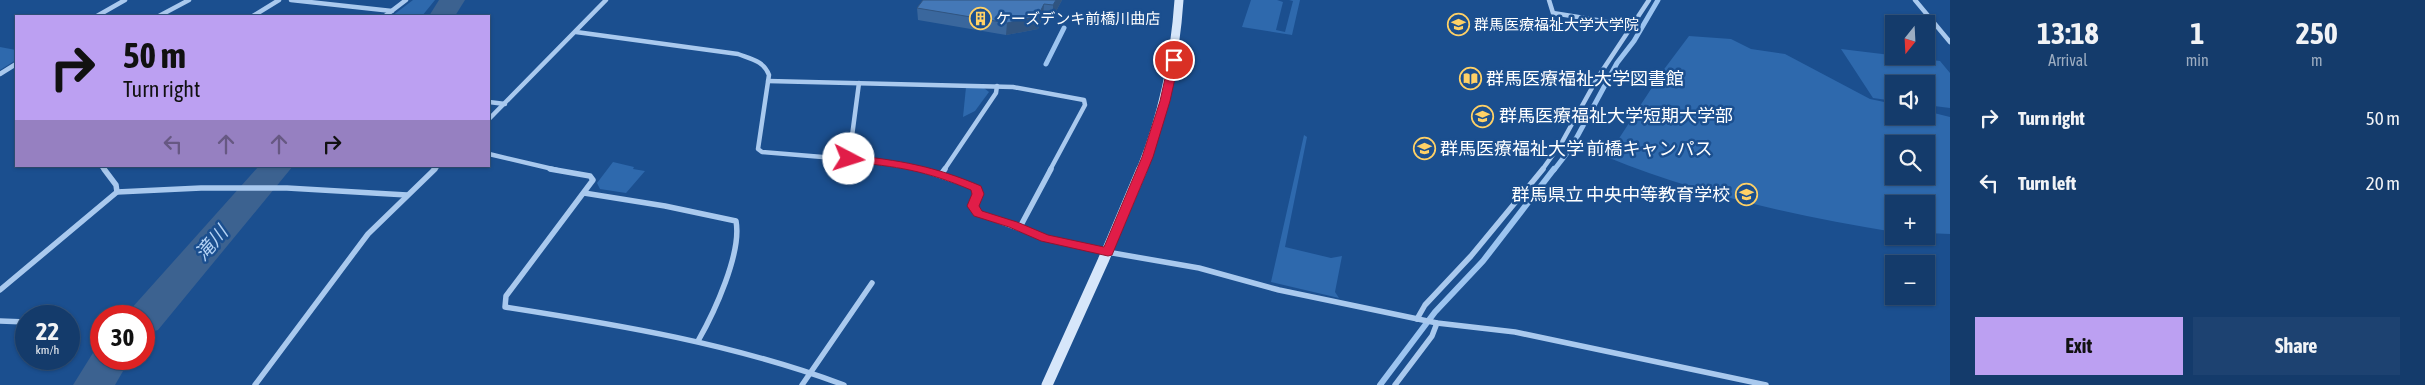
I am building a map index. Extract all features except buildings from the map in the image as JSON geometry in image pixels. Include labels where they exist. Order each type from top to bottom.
[{"type":"street","points":[[99,15],[126,0]]},
{"type":"street","points":[[162,15],[189,0]]},
{"type":"street","points":[[255,15],[280,0]]},
{"type":"street","points":[[291,0],[392,10]]},
{"type":"street","points":[[386,15],[406,0]]},
{"type":"street","points":[[490,118],[606,0]]},
{"type":"street","points":[[1047,385],[1108,252],[1148,157],[1157,128],[1176,48],[1180,0]]},
{"type":"street","points":[[1548,0],[1553,13],[1634,26]]},
{"type":"street","points":[[1419,319],[1424,305],[1471,256],[1562,142],[1598,76],[1634,26],[1649,0]]},
{"type":"street","points":[[1915,0],[1950,42]]},
{"type":"street","points":[[576,32],[738,54],[755,59],[766,67],[770,75],[758,149],[762,152],[893,163],[942,173],[977,188],[978,194],[973,206],[975,212],[1020,227],[1045,238],[1108,252],[1199,268],[1279,290],[1436,323],[1498,329],[1766,385]]},
{"type":"street","points":[[0,74],[15,65]]},
{"type":"street","points":[[768,81],[997,86],[1028,88],[1076,97],[1085,103],[1020,227]]},
{"type":"street","points":[[849,159],[859,83]]},
{"type":"street","points":[[942,173],[996,92],[997,86]]},
{"type":"street","points":[[490,102],[505,104]]},
{"type":"street","points":[[490,154],[532,166],[590,176],[593,180],[506,296],[505,307],[698,341],[811,372],[844,385]]},
{"type":"street","points":[[102,167],[116,185],[117,192]]},
{"type":"street","points":[[255,385],[356,249],[407,195],[437,167]]},
{"type":"street","points":[[0,290],[117,192],[185,188],[286,188],[407,195]]},
{"type":"street","points":[[584,193],[665,206],[736,221],[739,229],[716,308],[698,341]]},
{"type":"street","points":[[802,385],[872,283]]},
{"type":"street","points":[[0,321],[15,322]]},
{"type":"street","points":[[1395,385],[1432,336],[1436,323]]},
{"type":"shaded area","points":[[413,0],[435,0],[423,15],[393,15]]},
{"type":"shaded area","points":[[1251,0],[1277,0],[1283,2],[1276,30],[1285,32],[1293,1],[1289,0],[1300,0],[1292,35],[1242,27]]},
{"type":"shaded area","points":[[1689,36],[1731,39],[1751,49],[1785,54],[1870,99],[1885,102],[1885,125],[1935,125],[1935,113],[1950,117],[1950,234],[1935,233],[1935,195],[1885,195],[1885,230],[1749,203],[1677,182],[1607,157],[1662,72]]},
{"type":"shaded area","points":[[0,47],[15,50],[15,61],[0,70]]},
{"type":"shaded area","points":[[1841,49],[1885,54],[1885,65],[1935,65],[1935,60],[1940,61],[1950,73],[1950,108],[1935,106],[1935,75],[1885,75],[1885,100],[1873,98]]},
{"type":"shaded area","points":[[966,87],[984,88],[989,92],[975,111],[963,117]]},
{"type":"shaded area","points":[[1304,135],[1307,137],[1285,247],[1331,258],[1342,256],[1335,292],[1339,298],[1271,282]]},
{"type":"shaded area","points":[[613,162],[645,171],[626,193],[600,189],[597,183]]},
{"type":"waterway","name":"滝川","points":[[443,15],[452,0]]},
{"type":"waterway","points":[[1554,170],[1571,148],[1617,63],[1634,41],[1658,0]]},
{"type":"waterway","points":[[1046,64],[1064,28]]},
{"type":"waterway","name":"滝川","points":[[155,307],[276,167]]},
{"type":"waterway","points":[[1380,385],[1435,312],[1483,261],[1554,169]]},
{"type":"waterway","name":"滝川","points":[[94,385],[103,370]]},
{"type":"place","name":"ケーズデンキ前橋川曲店","points":[[980,19]]},
{"type":"place","name":"群馬医療福祉大学大学院","points":[[1458,25]]},
{"type":"place","name":"群馬医療福祉大学図書館","points":[[1470,79]]},
{"type":"place","name":"群馬医療福祉大学短期大学部","points":[[1483,116]]},
{"type":"place","name":"群馬医療福祉大学 前橋キャンパス","points":[[1424,149]]},
{"type":"place","name":"群馬県立 中央中等教育学校","points":[[1746,195]]},
{"type":"route","points":[[849,159],[893,163],[942,173],[977,188],[978,194],[973,209],[978,214],[1013,224],[1045,238],[1108,252],[1148,157],[1165,101],[1174,60]]}]
